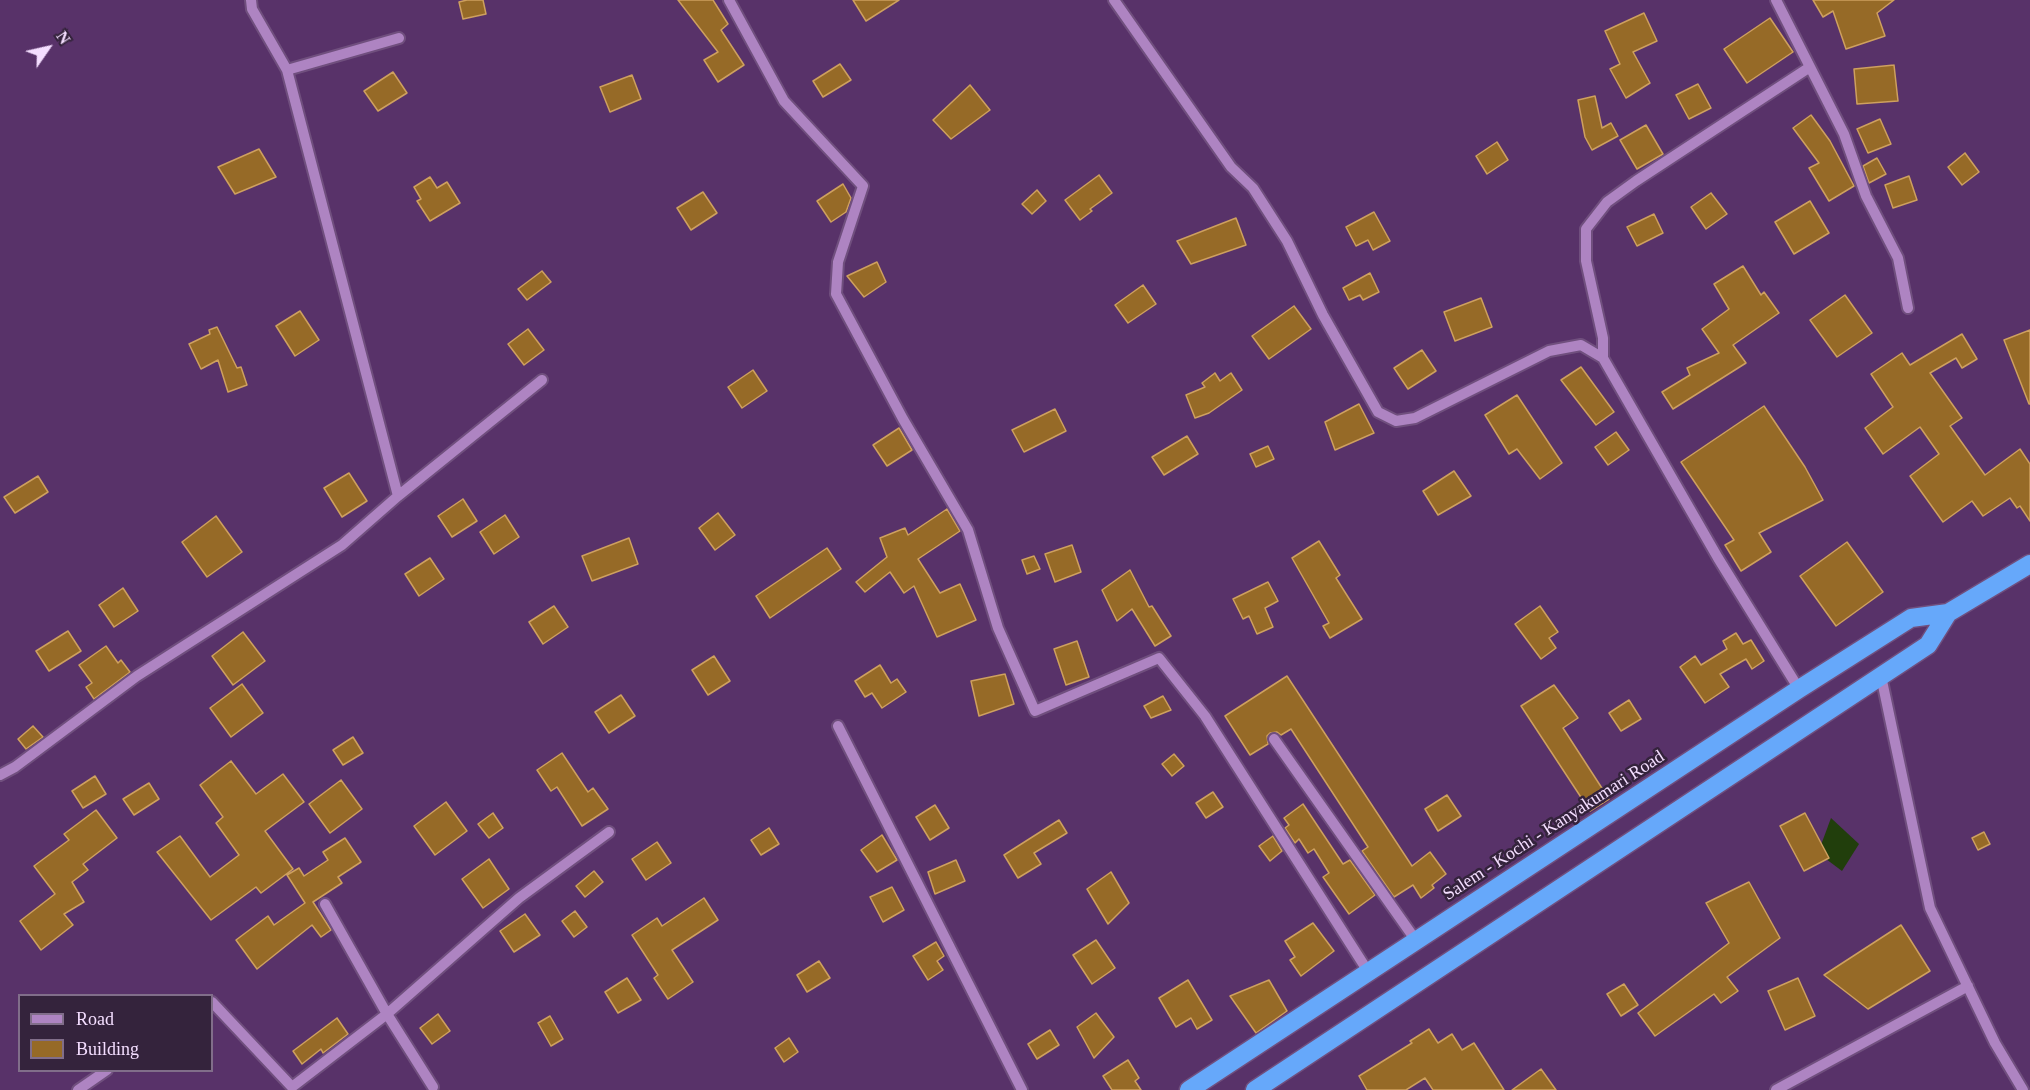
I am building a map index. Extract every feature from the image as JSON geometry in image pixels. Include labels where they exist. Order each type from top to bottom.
[{"type":"highway","name":"Salem - Kochi - Kanyakumari Road","points":[[1189,1090],[1799,689],[1911,618],[1948,613],[2030,564]]},
{"type":"highway","name":"Salem - Kochi - Kanyakumari Road","points":[[1255,1090],[1928,645],[1948,613]]},
{"type":"street","points":[[242,0],[251,5],[287,70],[398,496]]},
{"type":"street","points":[[729,0],[784,101],[863,186],[838,262],[836,294],[903,419],[968,531],[998,628],[1035,711],[1159,658],[1205,716],[1370,973]]},
{"type":"street","points":[[1114,0],[1231,167],[1254,188],[1287,241],[1323,315],[1378,412],[1396,421],[1415,418],[1550,351],[1603,338]]},
{"type":"street","points":[[1776,0],[1844,134],[1866,196],[1898,258],[1908,308]]},
{"type":"street","points":[[287,70],[399,38]]},
{"type":"street","points":[[1603,358],[1603,338],[1586,261],[1586,229],[1607,202],[1636,181],[1810,67]]},
{"type":"street","points":[[1581,345],[1603,358],[1718,558],[1799,689]]},
{"type":"street","points":[[0,775],[15,767],[137,676],[342,545],[398,496],[542,380]]},
{"type":"street","points":[[1881,676],[1930,908],[1995,1043],[2023,1090]]},
{"type":"street","points":[[838,726],[1022,1090]]},
{"type":"street","points":[[1274,739],[1417,942]]},
{"type":"street","points":[[213,1003],[292,1087],[387,1014],[519,898],[609,832]]},
{"type":"street","points":[[325,904],[387,1014],[433,1087]]},
{"type":"street","points":[[1776,1090],[1968,986]]},
{"type":"street","points":[[78,1090],[105,1072]]},
{"type":"shaded area","points":[[1831,818],[1859,844],[1842,871],[1818,853]]},
{"type":"building","points":[[483,0],[486,14],[463,19],[459,2]]},
{"type":"building","points":[[678,0],[713,0],[728,24],[721,30],[744,65],[718,82],[704,60],[718,52]]},
{"type":"building","points":[[853,0],[899,0],[866,21]]},
{"type":"building","points":[[1813,0],[1894,0],[1877,13],[1885,36],[1846,49],[1833,11],[1823,17]]},
{"type":"building","points":[[1644,13],[1657,41],[1633,52],[1650,83],[1626,98],[1610,69],[1620,64],[1605,31]]},
{"type":"building","points":[[1770,18],[1793,52],[1747,83],[1724,49]]},
{"type":"building","points":[[840,64],[851,80],[823,97],[813,81]]},
{"type":"building","points":[[1894,65],[1898,101],[1857,104],[1854,69]]},
{"type":"building","points":[[393,72],[407,93],[378,111],[364,91]]},
{"type":"building","points":[[632,75],[641,99],[610,112],[600,87]]},
{"type":"building","points":[[1698,84],[1711,108],[1689,119],[1676,95]]},
{"type":"building","points":[[970,85],[990,110],[951,139],[933,120]]},
{"type":"building","points":[[1595,96],[1602,128],[1611,123],[1618,136],[1592,150],[1585,137],[1578,100]]},
{"type":"building","points":[[1811,115],[1830,141],[1854,186],[1829,201],[1809,168],[1819,163],[1793,128]]},
{"type":"building","points":[[1880,119],[1891,144],[1868,153],[1857,129]]},
{"type":"building","points":[[1646,125],[1663,154],[1637,169],[1620,140]]},
{"type":"building","points":[[1497,142],[1508,160],[1487,174],[1476,156]]},
{"type":"building","points":[[259,149],[276,177],[235,194],[218,167]]},
{"type":"building","points":[[1965,153],[1979,172],[1962,185],[1948,167]]},
{"type":"building","points":[[1877,158],[1886,174],[1869,183],[1863,166]]},
{"type":"building","points":[[1099,175],[1112,193],[1090,209],[1092,211],[1080,220],[1065,200]]},
{"type":"building","points":[[1909,176],[1917,200],[1893,208],[1885,185]]},
{"type":"building","points":[[430,177],[437,188],[447,182],[460,203],[430,221],[417,201],[421,199],[414,187]]},
{"type":"building","points":[[843,184],[851,198],[846,212],[831,222],[817,201]]},
{"type":"building","points":[[1037,190],[1046,201],[1032,214],[1022,204]]},
{"type":"building","points":[[703,192],[717,213],[691,230],[677,208]]},
{"type":"building","points":[[1711,193],[1727,214],[1706,229],[1691,207]]},
{"type":"building","points":[[1810,201],[1829,233],[1794,254],[1775,222]]},
{"type":"building","points":[[1374,212],[1390,241],[1373,250],[1368,240],[1356,246],[1346,227]]},
{"type":"building","points":[[1654,214],[1663,233],[1637,246],[1627,227]]},
{"type":"building","points":[[1236,218],[1246,245],[1191,264],[1177,241]]},
{"type":"building","points":[[877,262],[886,282],[864,297],[847,276]]},
{"type":"building","points":[[1743,266],[1761,295],[1764,292],[1779,313],[1733,345],[1746,363],[1673,409],[1662,392],[1690,375],[1687,368],[1719,353],[1702,329],[1729,309],[1714,284]]},
{"type":"building","points":[[542,271],[551,282],[527,300],[518,289]]},
{"type":"building","points":[[1370,273],[1379,292],[1363,300],[1360,295],[1349,300],[1343,288]]},
{"type":"building","points":[[1143,285],[1156,304],[1128,323],[1115,305]]},
{"type":"building","points":[[1845,295],[1872,333],[1837,357],[1810,320]]},
{"type":"building","points":[[1481,298],[1492,327],[1455,341],[1444,312]]},
{"type":"building","points":[[1294,306],[1311,329],[1269,359],[1252,336]]},
{"type":"building","points":[[300,311],[319,340],[295,356],[276,326]]},
{"type":"building","points":[[217,327],[237,368],[241,367],[247,385],[228,392],[218,360],[201,369],[189,344],[210,334],[209,330]]},
{"type":"building","points":[[528,329],[544,350],[524,365],[508,344]]},
{"type":"building","points":[[2030,330],[2030,404],[2029,404],[2004,340]]},
{"type":"building","points":[[1962,334],[1977,359],[1962,368],[1956,358],[1930,373],[1962,418],[1950,426],[1985,475],[2020,449],[2030,464],[2030,521],[2020,506],[2017,508],[2010,498],[1983,516],[1972,501],[1943,522],[1910,476],[1939,454],[1920,427],[1883,454],[1865,428],[1893,407],[1871,374],[1902,353],[1910,365]]},
{"type":"building","points":[[1422,350],[1436,371],[1408,389],[1394,368]]},
{"type":"building","points":[[1581,367],[1614,412],[1596,425],[1561,380]]},
{"type":"building","points":[[753,370],[767,391],[742,408],[728,387]]},
{"type":"building","points":[[1215,373],[1220,381],[1231,373],[1242,390],[1209,413],[1195,418],[1186,395],[1205,387],[1202,383]]},
{"type":"building","points":[[1517,395],[1562,463],[1540,479],[1517,449],[1509,454],[1485,415]]},
{"type":"building","points":[[1359,404],[1374,433],[1335,450],[1325,422]]},
{"type":"building","points":[[1764,406],[1805,467],[1823,500],[1759,533],[1771,552],[1741,571],[1725,545],[1734,540],[1681,462]]},
{"type":"building","points":[[1055,409],[1066,431],[1024,452],[1012,430]]},
{"type":"building","points":[[899,428],[912,450],[887,466],[873,445]]},
{"type":"building","points":[[1616,432],[1629,450],[1608,465],[1595,447]]},
{"type":"building","points":[[1187,436],[1198,454],[1164,475],[1152,457]]},
{"type":"building","points":[[1268,446],[1274,459],[1256,467],[1250,454]]},
{"type":"building","points":[[1454,471],[1471,496],[1438,515],[1423,491]]},
{"type":"building","points":[[349,473],[367,501],[342,517],[324,488]]},
{"type":"building","points":[[38,476],[48,492],[15,513],[4,497]]},
{"type":"building","points":[[463,499],[477,521],[452,537],[438,516]]},
{"type":"building","points":[[947,509],[960,531],[918,559],[940,593],[960,584],[976,620],[937,637],[914,586],[904,593],[890,572],[865,592],[856,582],[887,557],[880,538],[905,528],[908,535]]},
{"type":"building","points":[[718,513],[735,535],[715,550],[699,528]]},
{"type":"building","points":[[505,515],[519,537],[494,554],[480,532]]},
{"type":"building","points":[[216,516],[242,552],[207,577],[182,542]]},
{"type":"building","points":[[629,538],[638,564],[592,581],[582,556]]},
{"type":"building","points":[[1319,541],[1340,575],[1336,578],[1362,619],[1330,638],[1323,626],[1329,623],[1292,558]]},
{"type":"building","points":[[1847,542],[1883,592],[1836,626],[1800,576]]},
{"type":"building","points":[[1072,545],[1081,572],[1055,582],[1045,554]]},
{"type":"building","points":[[827,548],[841,569],[770,618],[756,596]]},
{"type":"building","points":[[1034,556],[1040,569],[1027,574],[1022,560]]},
{"type":"building","points":[[430,558],[444,579],[419,596],[405,574]]},
{"type":"building","points":[[1130,570],[1149,607],[1152,606],[1171,636],[1155,646],[1132,609],[1117,621],[1102,590]]},
{"type":"building","points":[[1268,582],[1278,601],[1265,608],[1273,627],[1257,634],[1249,616],[1243,619],[1233,599]]},
{"type":"building","points":[[123,588],[138,611],[114,627],[99,605]]},
{"type":"building","points":[[554,606],[568,627],[543,644],[529,622]]},
{"type":"building","points":[[1540,606],[1558,632],[1549,638],[1556,648],[1541,659],[1515,624]]},
{"type":"building","points":[[68,631],[81,651],[49,671],[36,651]]},
{"type":"building","points":[[243,632],[265,661],[233,685],[212,656]]},
{"type":"building","points":[[1736,633],[1743,644],[1751,640],[1764,661],[1752,669],[1746,659],[1720,674],[1729,687],[1705,703],[1680,667],[1695,656],[1701,665],[1727,649],[1723,641]]},
{"type":"building","points":[[1077,641],[1089,677],[1066,685],[1054,649]]},
{"type":"building","points":[[106,646],[118,663],[121,660],[130,672],[94,699],[86,687],[92,683],[79,665]]},
{"type":"building","points":[[714,656],[730,681],[708,695],[692,670]]},
{"type":"building","points":[[880,665],[891,683],[897,679],[906,692],[882,708],[872,693],[865,697],[855,681]]},
{"type":"building","points":[[1005,674],[1014,704],[979,716],[971,681]]},
{"type":"building","points":[[1287,676],[1412,866],[1430,852],[1446,874],[1421,898],[1413,885],[1394,897],[1362,851],[1368,847],[1291,729],[1281,735],[1277,732],[1270,733],[1267,736],[1268,744],[1250,755],[1225,716]]},
{"type":"building","points":[[242,684],[263,713],[231,737],[210,708]]},
{"type":"building","points":[[1554,685],[1578,718],[1563,728],[1609,799],[1590,811],[1521,706]]},
{"type":"building","points":[[621,695],[635,716],[609,733],[595,712]]},
{"type":"building","points":[[1163,696],[1171,710],[1151,718],[1144,706]]},
{"type":"building","points":[[1629,700],[1641,719],[1621,731],[1609,713]]},
{"type":"building","points":[[33,726],[43,737],[26,749],[18,739]]},
{"type":"building","points":[[353,737],[363,753],[343,765],[333,750]]},
{"type":"building","points":[[562,753],[588,792],[593,788],[608,809],[582,826],[557,787],[551,791],[537,770]]},
{"type":"building","points":[[1174,754],[1184,766],[1172,776],[1162,764]]},
{"type":"building","points":[[231,761],[256,794],[283,774],[304,802],[265,831],[293,869],[261,893],[256,887],[211,920],[157,852],[180,836],[210,877],[239,855],[216,823],[223,817],[200,785]]},
{"type":"building","points":[[95,776],[106,794],[83,808],[72,791]]},
{"type":"building","points":[[341,780],[362,809],[330,833],[309,804]]},
{"type":"building","points":[[149,783],[159,799],[134,815],[123,799]]},
{"type":"building","points":[[1213,792],[1223,807],[1206,818],[1196,803]]},
{"type":"building","points":[[1447,795],[1461,816],[1438,831],[1425,809]]},
{"type":"building","points":[[446,802],[467,831],[435,855],[414,826]]},
{"type":"building","points":[[1303,804],[1343,864],[1350,860],[1375,895],[1349,914],[1323,877],[1329,873],[1314,849],[1308,853],[1299,839],[1295,843],[1285,828],[1289,825],[1284,818]]},
{"type":"building","points":[[935,805],[949,828],[930,840],[916,817]]},
{"type":"building","points":[[96,810],[117,838],[83,864],[88,870],[72,882],[84,902],[64,914],[73,925],[41,950],[20,921],[55,894],[34,866],[69,840],[64,834]]},
{"type":"building","points":[[493,813],[503,828],[489,838],[478,824]]},
{"type":"building","points":[[1805,813],[1829,858],[1804,871],[1780,826]]},
{"type":"building","points":[[1059,820],[1067,833],[1034,853],[1041,864],[1018,878],[1004,855]]},
{"type":"building","points":[[769,828],[779,844],[761,855],[751,840]]},
{"type":"building","points":[[1984,832],[1990,844],[1978,850],[1972,838]]},
{"type":"building","points":[[882,835],[897,860],[877,872],[861,850]]},
{"type":"building","points":[[1273,836],[1282,851],[1270,861],[1259,846]]},
{"type":"building","points":[[345,838],[361,862],[338,877],[342,883],[313,902],[331,930],[321,937],[312,925],[257,969],[236,940],[268,916],[274,925],[305,903],[287,875],[299,868],[304,876],[328,860],[323,852]]},
{"type":"building","points":[[657,842],[671,863],[646,880],[632,859]]},
{"type":"building","points":[[489,859],[509,889],[483,908],[462,879]]},
{"type":"building","points":[[956,860],[965,881],[935,894],[928,872]]},
{"type":"building","points":[[594,871],[603,882],[585,897],[576,886]]},
{"type":"building","points":[[1111,872],[1129,903],[1108,924],[1087,889]]},
{"type":"building","points":[[1749,882],[1780,938],[1727,977],[1738,991],[1721,1003],[1714,994],[1655,1036],[1638,1013],[1729,943],[1706,903]]},
{"type":"building","points":[[892,887],[904,910],[883,922],[870,897]]},
{"type":"building","points":[[704,898],[718,920],[672,950],[693,982],[668,999],[654,978],[658,975],[632,935],[657,918],[662,926]]},
{"type":"building","points":[[575,911],[587,927],[574,937],[562,921]]},
{"type":"building","points":[[525,914],[540,935],[514,952],[500,931]]},
{"type":"building","points":[[1313,923],[1334,951],[1301,976],[1290,960],[1295,957],[1285,941]]},
{"type":"building","points":[[1901,925],[1930,971],[1868,1009],[1824,975]]},
{"type":"building","points":[[1096,940],[1115,968],[1092,984],[1073,955]]},
{"type":"building","points":[[936,942],[944,956],[937,961],[943,970],[928,980],[913,956]]},
{"type":"building","points":[[819,961],[830,978],[807,992],[797,975]]},
{"type":"building","points":[[627,978],[641,1000],[618,1013],[605,992]]},
{"type":"building","points":[[1798,978],[1815,1016],[1785,1030],[1768,991]]},
{"type":"building","points":[[1188,980],[1212,1020],[1197,1029],[1191,1018],[1176,1027],[1159,998]]},
{"type":"building","points":[[1269,980],[1287,1011],[1256,1033],[1230,996]]},
{"type":"building","points":[[1624,984],[1638,1005],[1621,1016],[1607,994]]},
{"type":"building","points":[[1096,1013],[1114,1037],[1094,1058],[1077,1027]]},
{"type":"building","points":[[438,1014],[450,1031],[432,1044],[420,1028]]},
{"type":"building","points":[[550,1016],[563,1039],[551,1046],[538,1023]]},
{"type":"building","points":[[337,1018],[348,1034],[323,1053],[321,1049],[302,1064],[293,1051]]},
{"type":"building","points":[[1429,1029],[1438,1043],[1452,1034],[1462,1050],[1474,1043],[1504,1090],[1433,1090],[1425,1078],[1406,1090],[1367,1090],[1359,1076],[1412,1043],[1410,1041]]},
{"type":"building","points":[[1050,1030],[1059,1045],[1037,1059],[1028,1044]]},
{"type":"building","points":[[789,1038],[798,1052],[784,1062],[775,1048]]},
{"type":"building","points":[[1128,1060],[1139,1078],[1135,1081],[1141,1090],[1112,1090],[1103,1076]]},
{"type":"building","points":[[1541,1069],[1556,1090],[1512,1090]]}]
